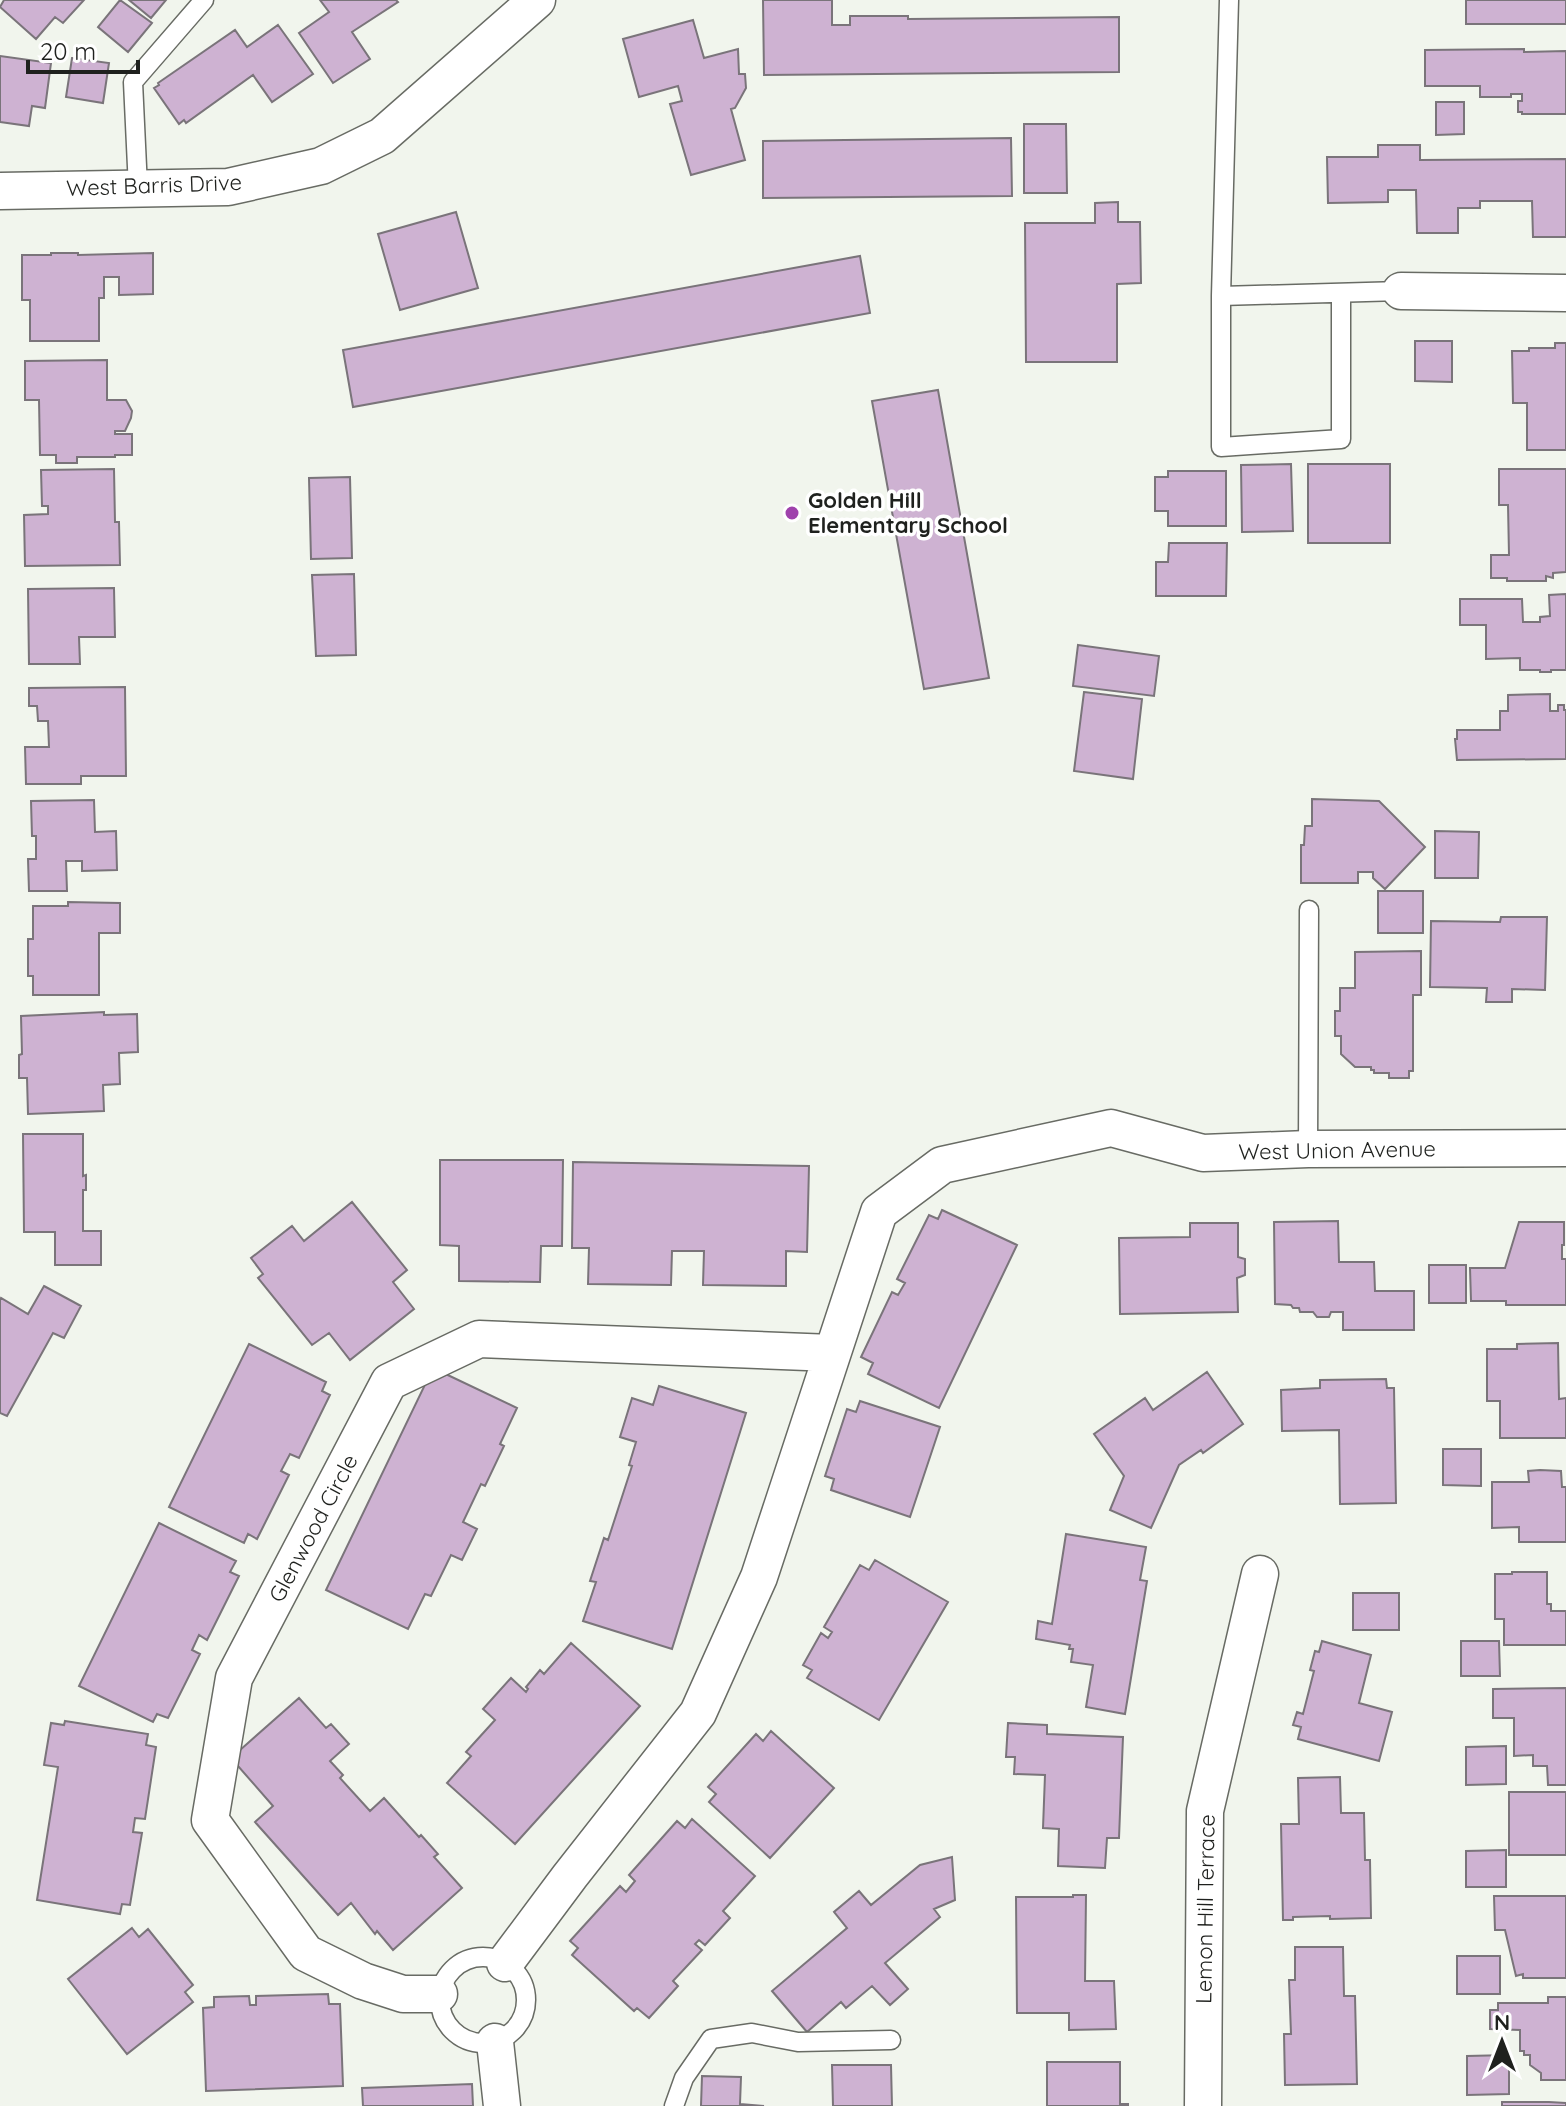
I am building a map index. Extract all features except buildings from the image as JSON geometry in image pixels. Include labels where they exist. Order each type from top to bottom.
[{"type":"street","name":"West Barris Drive","points":[[0,191],[228,187],[321,166],[382,136],[537,0]]},
{"type":"street","points":[[1401,291],[1566,293]]},
{"type":"street","name":"West Union Avenue","points":[[832,1353],[879,1212],[942,1165],[1111,1128],[1203,1153],[1308,1149],[1566,1148]]},
{"type":"street","name":"Glenwood Circle","points":[[439,1994],[403,1994],[377,1986],[306,1953],[210,1820],[234,1678],[389,1382],[479,1339],[832,1353]]},
{"type":"street","points":[[505,1963],[698,1713],[759,1577],[832,1353]]},
{"type":"street","name":"Lemon Hill Terrace","points":[[1203,2106],[1205,1811],[1260,1574]]},
{"type":"street","points":[[495,2042],[502,2106]]},
{"type":"lane","points":[[138,188],[133,82],[204,0]]},
{"type":"lane","points":[[1229,0],[1221,296],[1221,447],[1341,439],[1341,293]]},
{"type":"lane","points":[[1221,296],[1401,291]]},
{"type":"lane","points":[[1308,1149],[1309,910]]},
{"type":"lane","points":[[478,1957],[505,1963],[516,1972],[524,1985],[526,1999],[524,2013],[507,2036],[495,2042],[480,2043],[454,2033],[439,2009],[439,1994],[452,1969],[463,1961],[478,1957]]},
{"type":"lane","points":[[674,2106],[684,2078],[711,2039],[752,2033],[798,2042],[891,2040]]},
{"type":"place","name":"Golden Hill Elementary School","points":[[792,513]]}]
